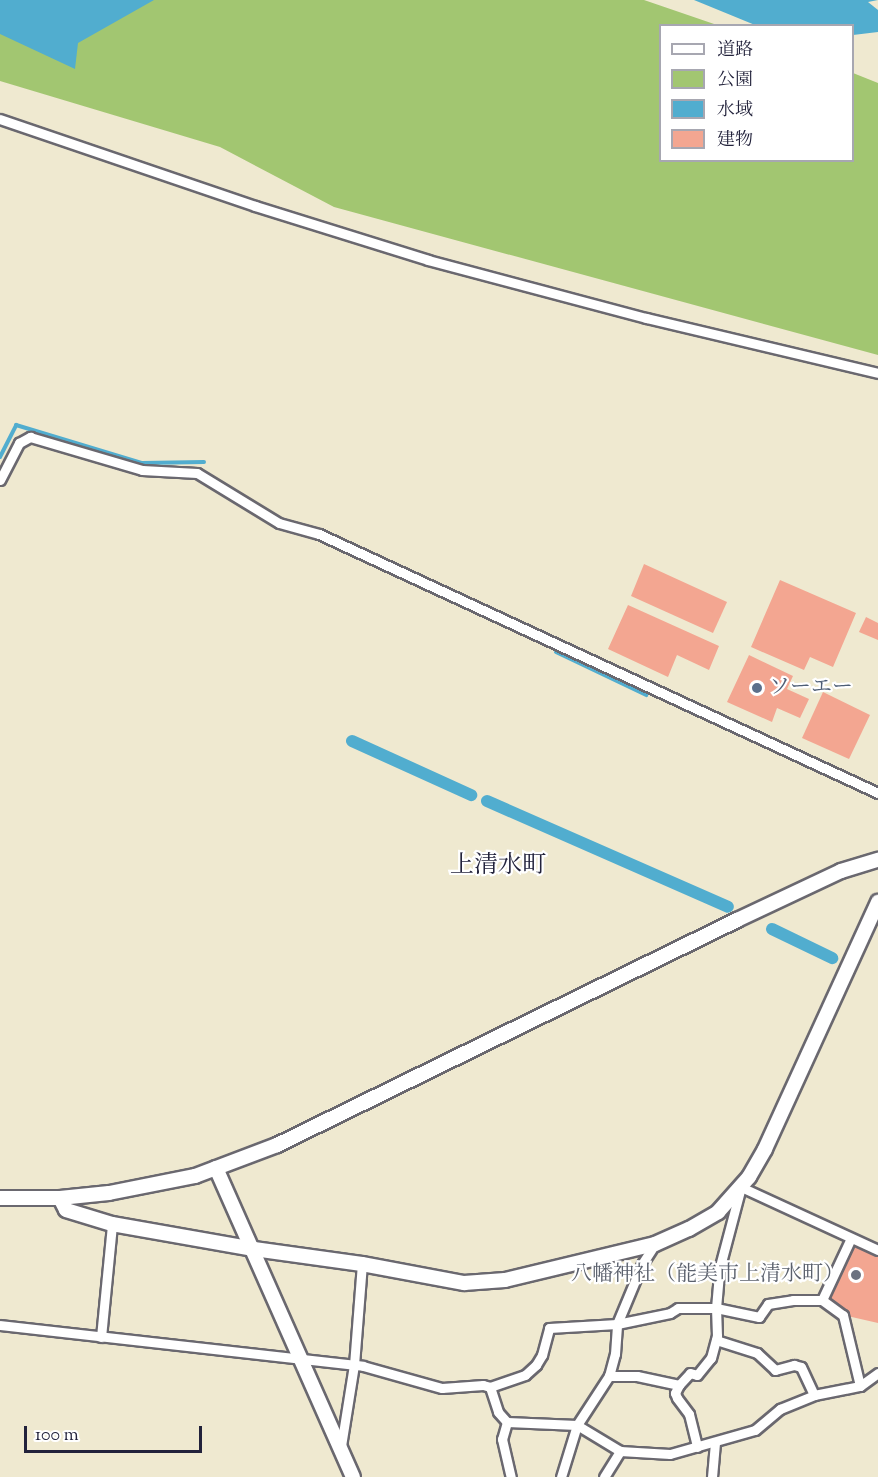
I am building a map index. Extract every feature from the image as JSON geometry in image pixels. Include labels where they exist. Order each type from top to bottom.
[{"type":"street","points":[[0,119],[255,206],[428,260],[646,318],[878,373]]},
{"type":"street","points":[[0,480],[19,443],[30,436],[142,470],[197,473],[279,523],[319,534],[878,793]]},
{"type":"street","points":[[0,1198],[60,1198],[109,1193],[195,1176],[277,1146],[841,871],[878,860]]},
{"type":"street","points":[[60,1198],[66,1210],[112,1224],[254,1249],[362,1264],[464,1283],[492,1282],[655,1244],[718,1212],[741,1187],[765,1149],[878,902]]},
{"type":"street","points":[[216,1168],[254,1249],[299,1360],[353,1477]]},
{"type":"street","points":[[741,1187],[878,1250]]},
{"type":"street","points":[[697,1446],[690,1414],[680,1405],[675,1393],[690,1373],[697,1376],[711,1358],[716,1340],[719,1270],[741,1187]]},
{"type":"street","points":[[100,1337],[112,1224]]},
{"type":"street","points":[[822,1300],[851,1238]]},
{"type":"street","points":[[561,1477],[577,1425],[609,1376],[615,1354],[617,1324],[642,1264],[655,1244]]},
{"type":"street","points":[[340,1449],[354,1365],[362,1264]]},
{"type":"street","points":[[0,1325],[354,1365],[442,1388],[490,1387],[525,1375],[536,1365],[549,1328],[617,1324],[669,1313],[678,1308],[716,1308],[759,1317],[768,1304],[793,1300],[822,1300],[843,1316],[860,1386]]},
{"type":"street","points":[[716,1340],[757,1353],[775,1370],[794,1365],[801,1367],[814,1395]]},
{"type":"street","points":[[490,1387],[498,1412],[507,1422],[577,1425],[620,1451],[670,1454],[755,1430],[780,1409],[814,1395],[860,1386],[878,1374]]},
{"type":"street","points":[[609,1376],[637,1376],[679,1385]]},
{"type":"street","points":[[507,1422],[502,1439],[511,1477]]},
{"type":"street","points":[[712,1477],[715,1442]]},
{"type":"street","points":[[604,1477],[620,1451]]},
{"type":"green space","points":[[0,0],[644,0],[714,24],[659,24],[659,162],[854,162],[854,73],[878,83],[878,355],[334,207],[220,147],[0,81]]},
{"type":"water","points":[[0,0],[154,0],[78,43],[75,69],[0,34]]},
{"type":"water","points":[[694,0],[878,0],[868,2],[878,10],[878,32],[854,35],[854,24],[753,24]]},
{"type":"building","points":[[644,564],[727,602],[713,633],[631,596]]},
{"type":"building","points":[[780,580],[856,613],[833,667],[810,657],[804,670],[751,647]]},
{"type":"building","points":[[628,605],[719,646],[709,670],[677,655],[668,677],[608,649]]},
{"type":"building","points":[[866,617],[878,623],[878,640],[859,632]]},
{"type":"building","points":[[749,655],[793,676],[787,689],[809,699],[800,718],[777,708],[772,722],[727,702]]},
{"type":"building","points":[[823,692],[870,715],[849,759],[802,738]]},
{"type":"building","name":"八幡神社（能美市上清水町）","points":[[851,1238],[878,1250],[878,1323],[843,1315],[822,1300]]},
{"type":"waterway","points":[[0,457],[16,425],[142,463],[204,462]]},
{"type":"waterway","points":[[556,652],[646,695]]},
{"type":"waterway","points":[[352,741],[471,795]]},
{"type":"waterway","points":[[487,801],[728,907]]},
{"type":"waterway","points":[[772,929],[832,958]]},
{"type":"place","name":"ソーエー","points":[[757,688]]},
{"type":"place","name":"八幡神社（能美市上清水町）","points":[[856,1275]]},
{"type":"district","name":"上清水町","points":[[498,867]]}]
